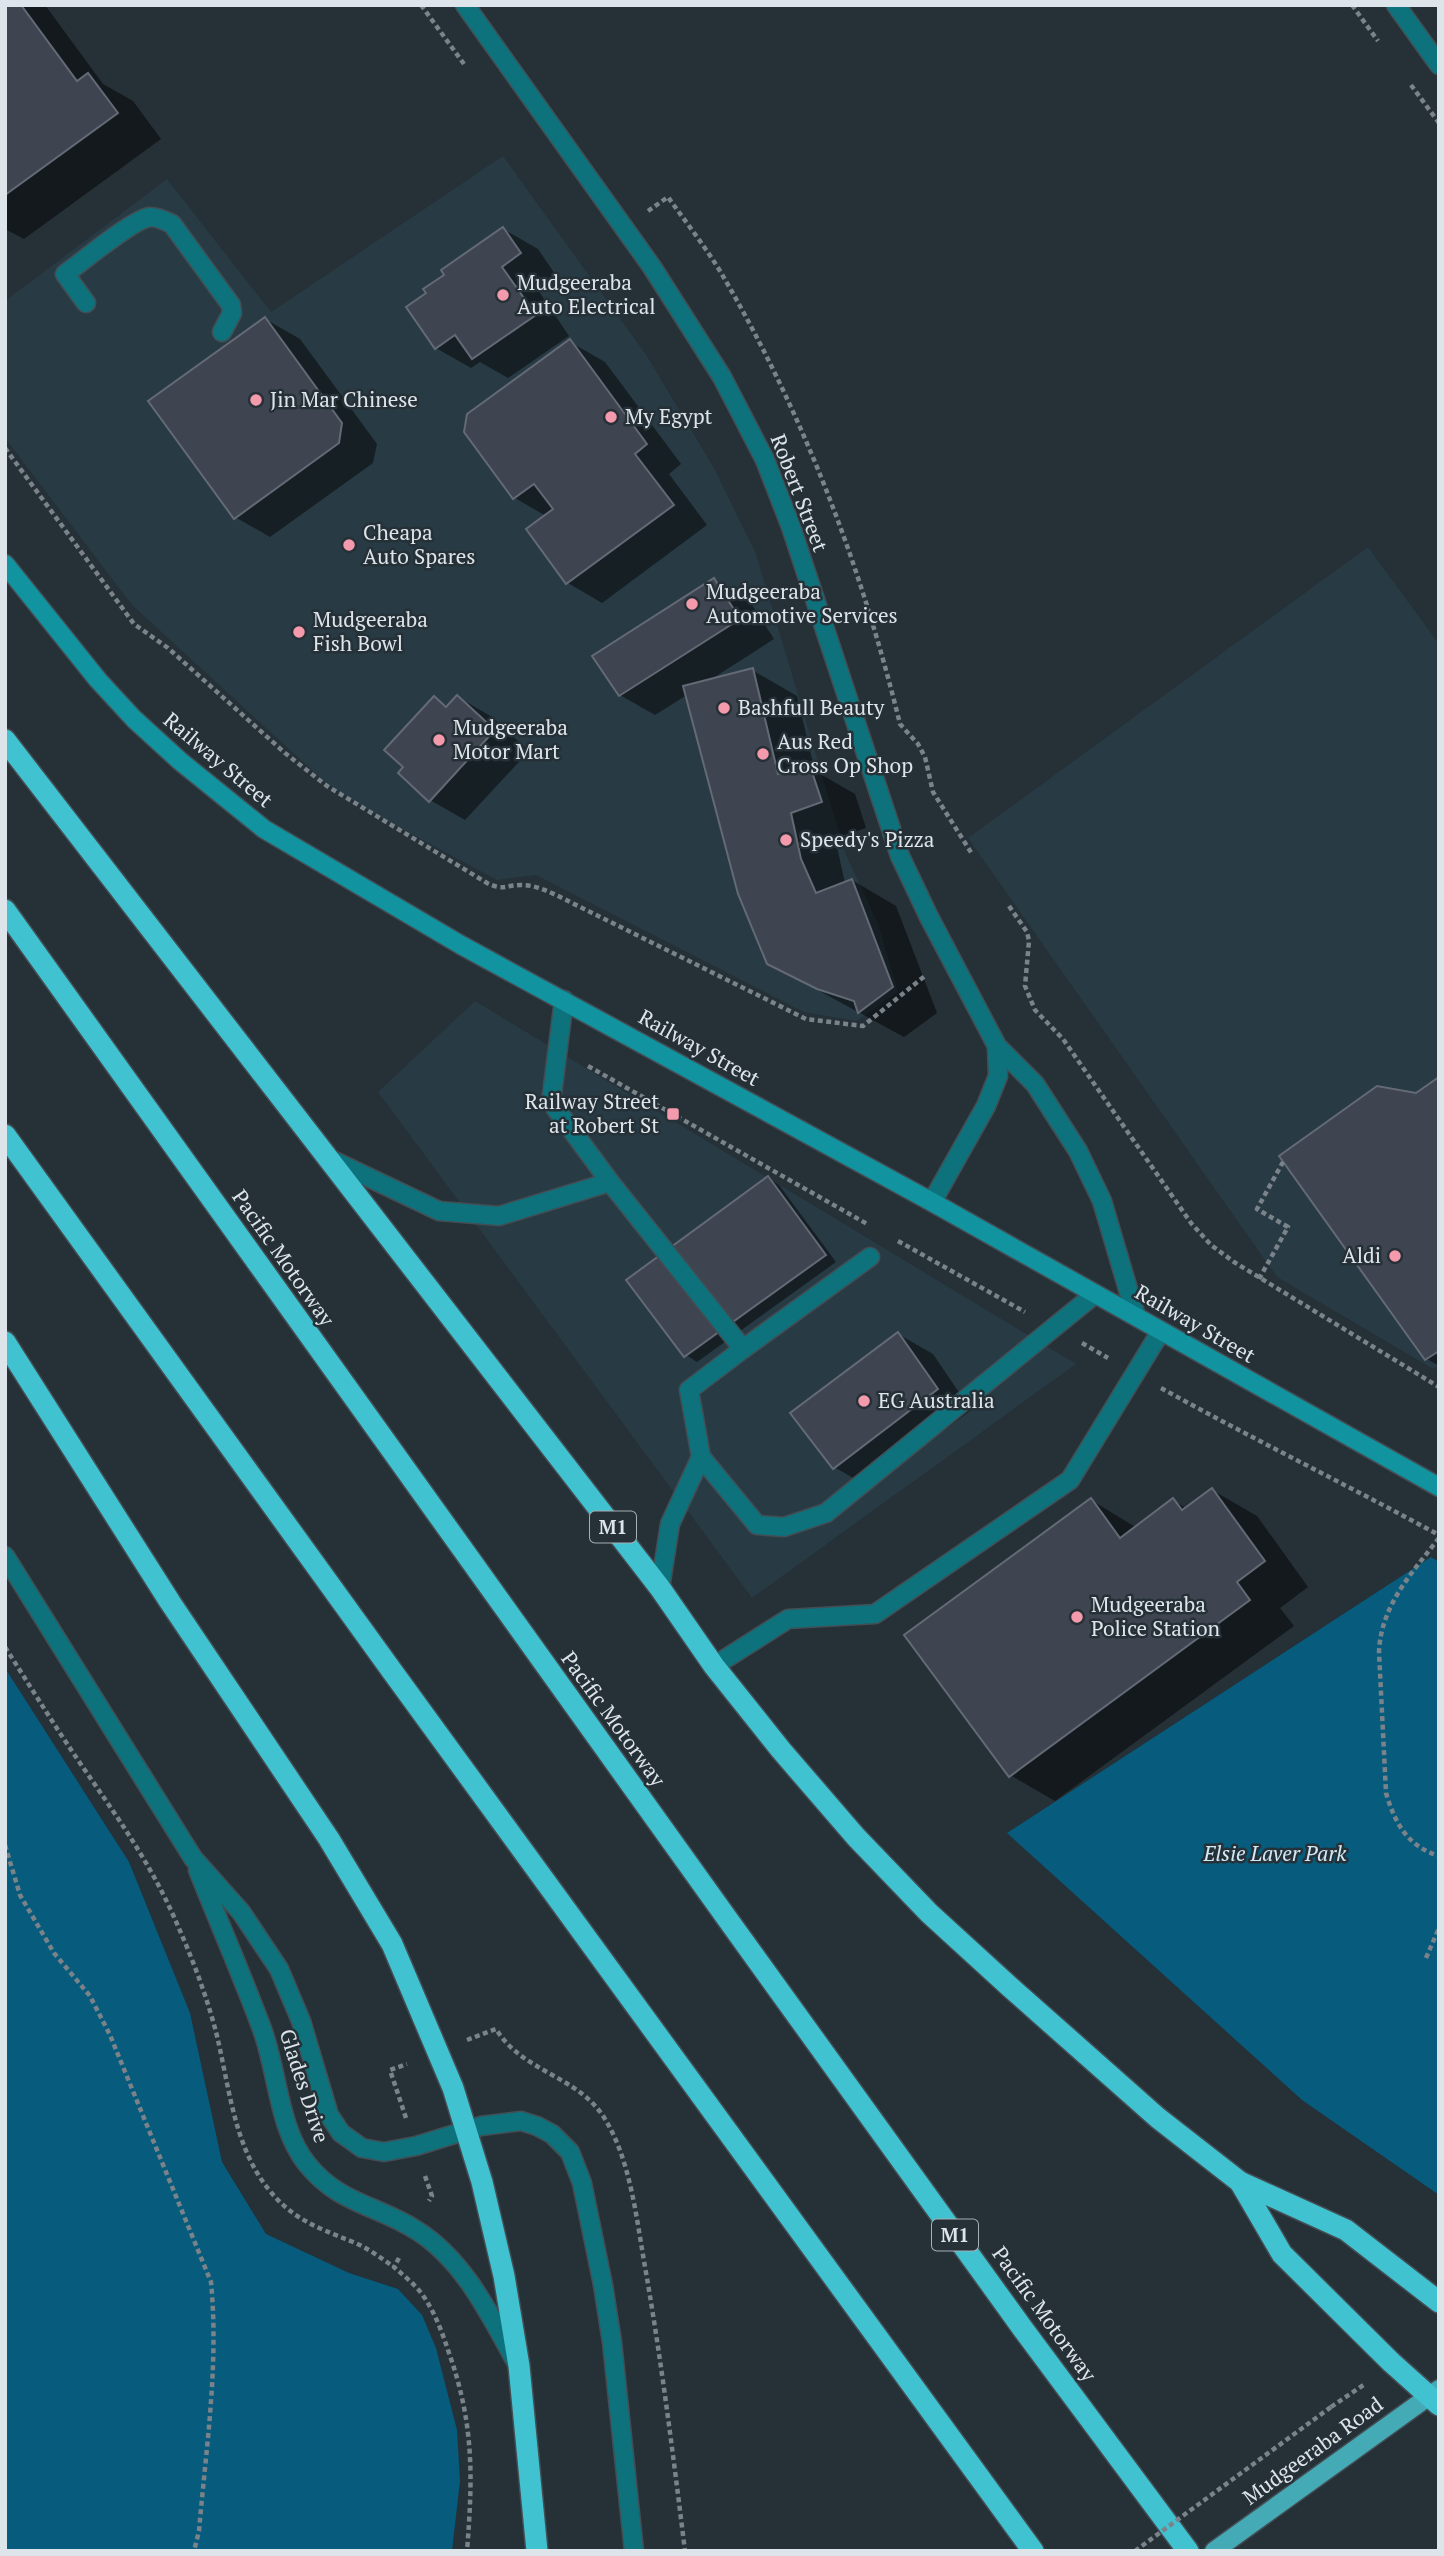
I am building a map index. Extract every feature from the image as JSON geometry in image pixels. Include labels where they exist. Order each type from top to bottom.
[{"type":"highway","name":"M1","points":[[5,740],[660,1588],[714,1666],[781,1750],[856,1837],[929,1913],[1158,2118],[1240,2182],[1346,2230],[1439,2302]]},
{"type":"highway","name":"Pacific Motorway","points":[[5,910],[1023,2329],[1188,2551]]},
{"type":"highway","points":[[5,1135],[383,1660],[1033,2551]]},
{"type":"highway","points":[[5,1342],[177,1612],[330,1839],[392,1944],[439,2052],[467,2130],[499,2255],[519,2366],[537,2551]]},
{"type":"highway","name":"M1","points":[[1240,2182],[1282,2254],[1391,2362],[1435,2397]]},
{"type":"main road","name":"Railway Street","points":[[5,564],[98,680],[134,719],[180,761],[264,829],[461,945],[932,1202],[1439,1487]]},
{"type":"main road","name":"Mudgeeraba Road","points":[[1214,2551],[1360,2445],[1435,2397]]},
{"type":"street","name":"Robert Street","points":[[465,5],[653,267],[722,377],[765,460],[791,527],[900,856],[997,1046],[1035,1084],[1078,1151],[1102,1201],[1136,1316]]},
{"type":"street","points":[[1396,5],[1439,65]]},
{"type":"street","points":[[86,303],[65,274],[135,224],[150,217],[162,219],[172,224],[231,304],[229,323],[222,332]]},
{"type":"street","points":[[564,1000],[551,1102],[610,1182],[743,1349]]},
{"type":"street","name":"Robert Street","points":[[932,1202],[986,1106],[998,1076],[997,1046]]},
{"type":"street","points":[[328,1158],[439,1210],[499,1216],[610,1182]]},
{"type":"street","points":[[870,1257],[689,1390],[701,1457],[757,1525],[784,1527],[826,1513],[1095,1294]]},
{"type":"street","points":[[714,1666],[788,1619],[875,1614],[1070,1480],[1161,1331]]},
{"type":"street","points":[[660,1588],[670,1524],[701,1457]]},
{"type":"street","name":"Glades Drive","points":[[5,1556],[193,1858],[241,1912],[279,1969],[301,2021],[329,2115],[341,2133],[362,2148],[384,2152],[512,2121],[537,2126],[565,2145],[578,2170],[603,2285],[612,2342],[634,2551]]},
{"type":"street","name":"Glades Drive","points":[[193,1858],[262,2029],[290,2131],[299,2153],[317,2176],[336,2191],[414,2228],[445,2253],[481,2300],[519,2366]]},
{"type":"path","points":[[421,5],[467,69]]},
{"type":"path","points":[[5,448],[134,624],[168,648],[285,753],[327,786],[487,883],[498,888],[520,885],[537,887],[556,895],[806,1019],[863,1026],[931,970]]},
{"type":"path","points":[[1009,905],[1027,932],[1029,942],[1025,986],[1035,1010],[1063,1038],[1191,1223],[1211,1245],[1259,1279],[1439,1387]]},
{"type":"path","points":[[919,965],[925,976]]},
{"type":"path","points":[[557,1048],[880,1231]]},
{"type":"path","points":[[1259,1279],[1288,1227],[1257,1209],[1283,1162]]},
{"type":"path","points":[[891,1237],[1247,1436],[1331,1476],[1439,1536],[1387,1612],[1380,1631],[1379,1651],[1384,1771],[1389,1804],[1400,1829],[1412,1843],[1439,1856]]},
{"type":"path","points":[[5,1647],[143,1854],[174,1916],[216,2033],[233,2110],[255,2170],[280,2203],[292,2214],[322,2231],[355,2243],[394,2267]]},
{"type":"path","points":[[5,1844],[20,1895],[54,1953],[90,1996],[110,2035],[211,2282],[215,2322],[213,2364],[199,2531],[194,2551]]},
{"type":"path","points":[[1426,1958],[1439,1928]]},
{"type":"path","points":[[1135,2551],[1331,2407]]},
{"type":"shaded area","points":[[503,156],[647,356],[714,468],[756,554],[846,855],[878,923],[898,992],[857,1021],[804,1012],[536,875],[497,880],[376,815],[325,782],[132,605],[5,438],[5,301],[167,179],[271,312]]},
{"type":"shaded area","points":[[1368,547],[1439,644],[1439,1365],[1433,1369],[1277,1277],[968,838]]},
{"type":"shaded area","points":[[475,1001],[1076,1364],[752,1598],[378,1092]]},
{"type":"green space","name":"Elsie Laver Park","points":[[1431,1557],[1439,1562],[1439,2195],[1302,2100],[1007,1833]]},
{"type":"green space","points":[[5,1668],[129,1862],[190,2013],[222,2162],[266,2234],[349,2273],[398,2289],[422,2315],[436,2348],[457,2430],[460,2481],[452,2551],[5,2551]]},
{"type":"building","points":[[5,5],[21,5],[77,81],[88,73],[118,113],[5,195]]},
{"type":"building","points":[[503,227],[521,253],[502,267],[536,315],[472,359],[455,335],[435,349],[406,307],[426,293],[423,289],[444,275],[441,270]]},
{"type":"building","points":[[265,317],[342,423],[339,443],[234,519],[148,401]]},
{"type":"building","points":[[570,339],[647,444],[635,454],[674,505],[566,584],[526,529],[553,509],[534,484],[513,499],[464,432],[467,414]]},
{"type":"building","points":[[714,578],[740,619],[619,696],[592,656]]},
{"type":"building","points":[[753,668],[778,774],[810,766],[822,802],[791,813],[801,859],[816,893],[852,879],[893,987],[858,1013],[854,1001],[817,989],[767,964],[738,894],[683,686]]},
{"type":"building","name":"Mudgeeraba Motor Mart","points":[[457,695],[495,730],[429,802],[398,773],[403,767],[384,750],[434,696],[446,707]]},
{"type":"building","name":"Aldi","points":[[1439,1077],[1439,1351],[1425,1360],[1279,1156],[1377,1086],[1416,1093]]},
{"type":"building","points":[[768,1176],[826,1255],[684,1357],[626,1280]]},
{"type":"building","name":"EG Australia","points":[[898,1332],[938,1389],[833,1469],[790,1413]]},
{"type":"building","name":"Mudgeeraba Police Station","points":[[1212,1488],[1265,1561],[1237,1582],[1250,1600],[1009,1777],[904,1635],[1091,1498],[1120,1538],[1173,1498],[1182,1510]]},
{"type":"place","name":"Mudgeeraba Auto Electrical","points":[[503,295]]},
{"type":"place","name":"Jin Mar Chinese","points":[[256,400]]},
{"type":"place","name":"My Egypt","points":[[611,417]]},
{"type":"place","name":"Cheapa Auto Spares","points":[[349,545]]},
{"type":"place","name":"Mudgeeraba Automotive Services","points":[[692,604]]},
{"type":"place","name":"Mudgeeraba Fish Bowl","points":[[299,632]]},
{"type":"place","name":"Bashfull Beauty","points":[[724,708]]},
{"type":"place","name":"Mudgeeraba Motor Mart","points":[[439,740]]},
{"type":"place","name":"Aus Red Cross Op Shop","points":[[763,754]]},
{"type":"place","name":"Speedy's Pizza","points":[[786,840]]},
{"type":"place","name":"Railway Street at Robert St","points":[[673,1114]]},
{"type":"place","name":"Aldi","points":[[1395,1256]]},
{"type":"place","name":"EG Australia","points":[[864,1401]]},
{"type":"place","name":"Mudgeeraba Police Station","points":[[1077,1617]]}]
